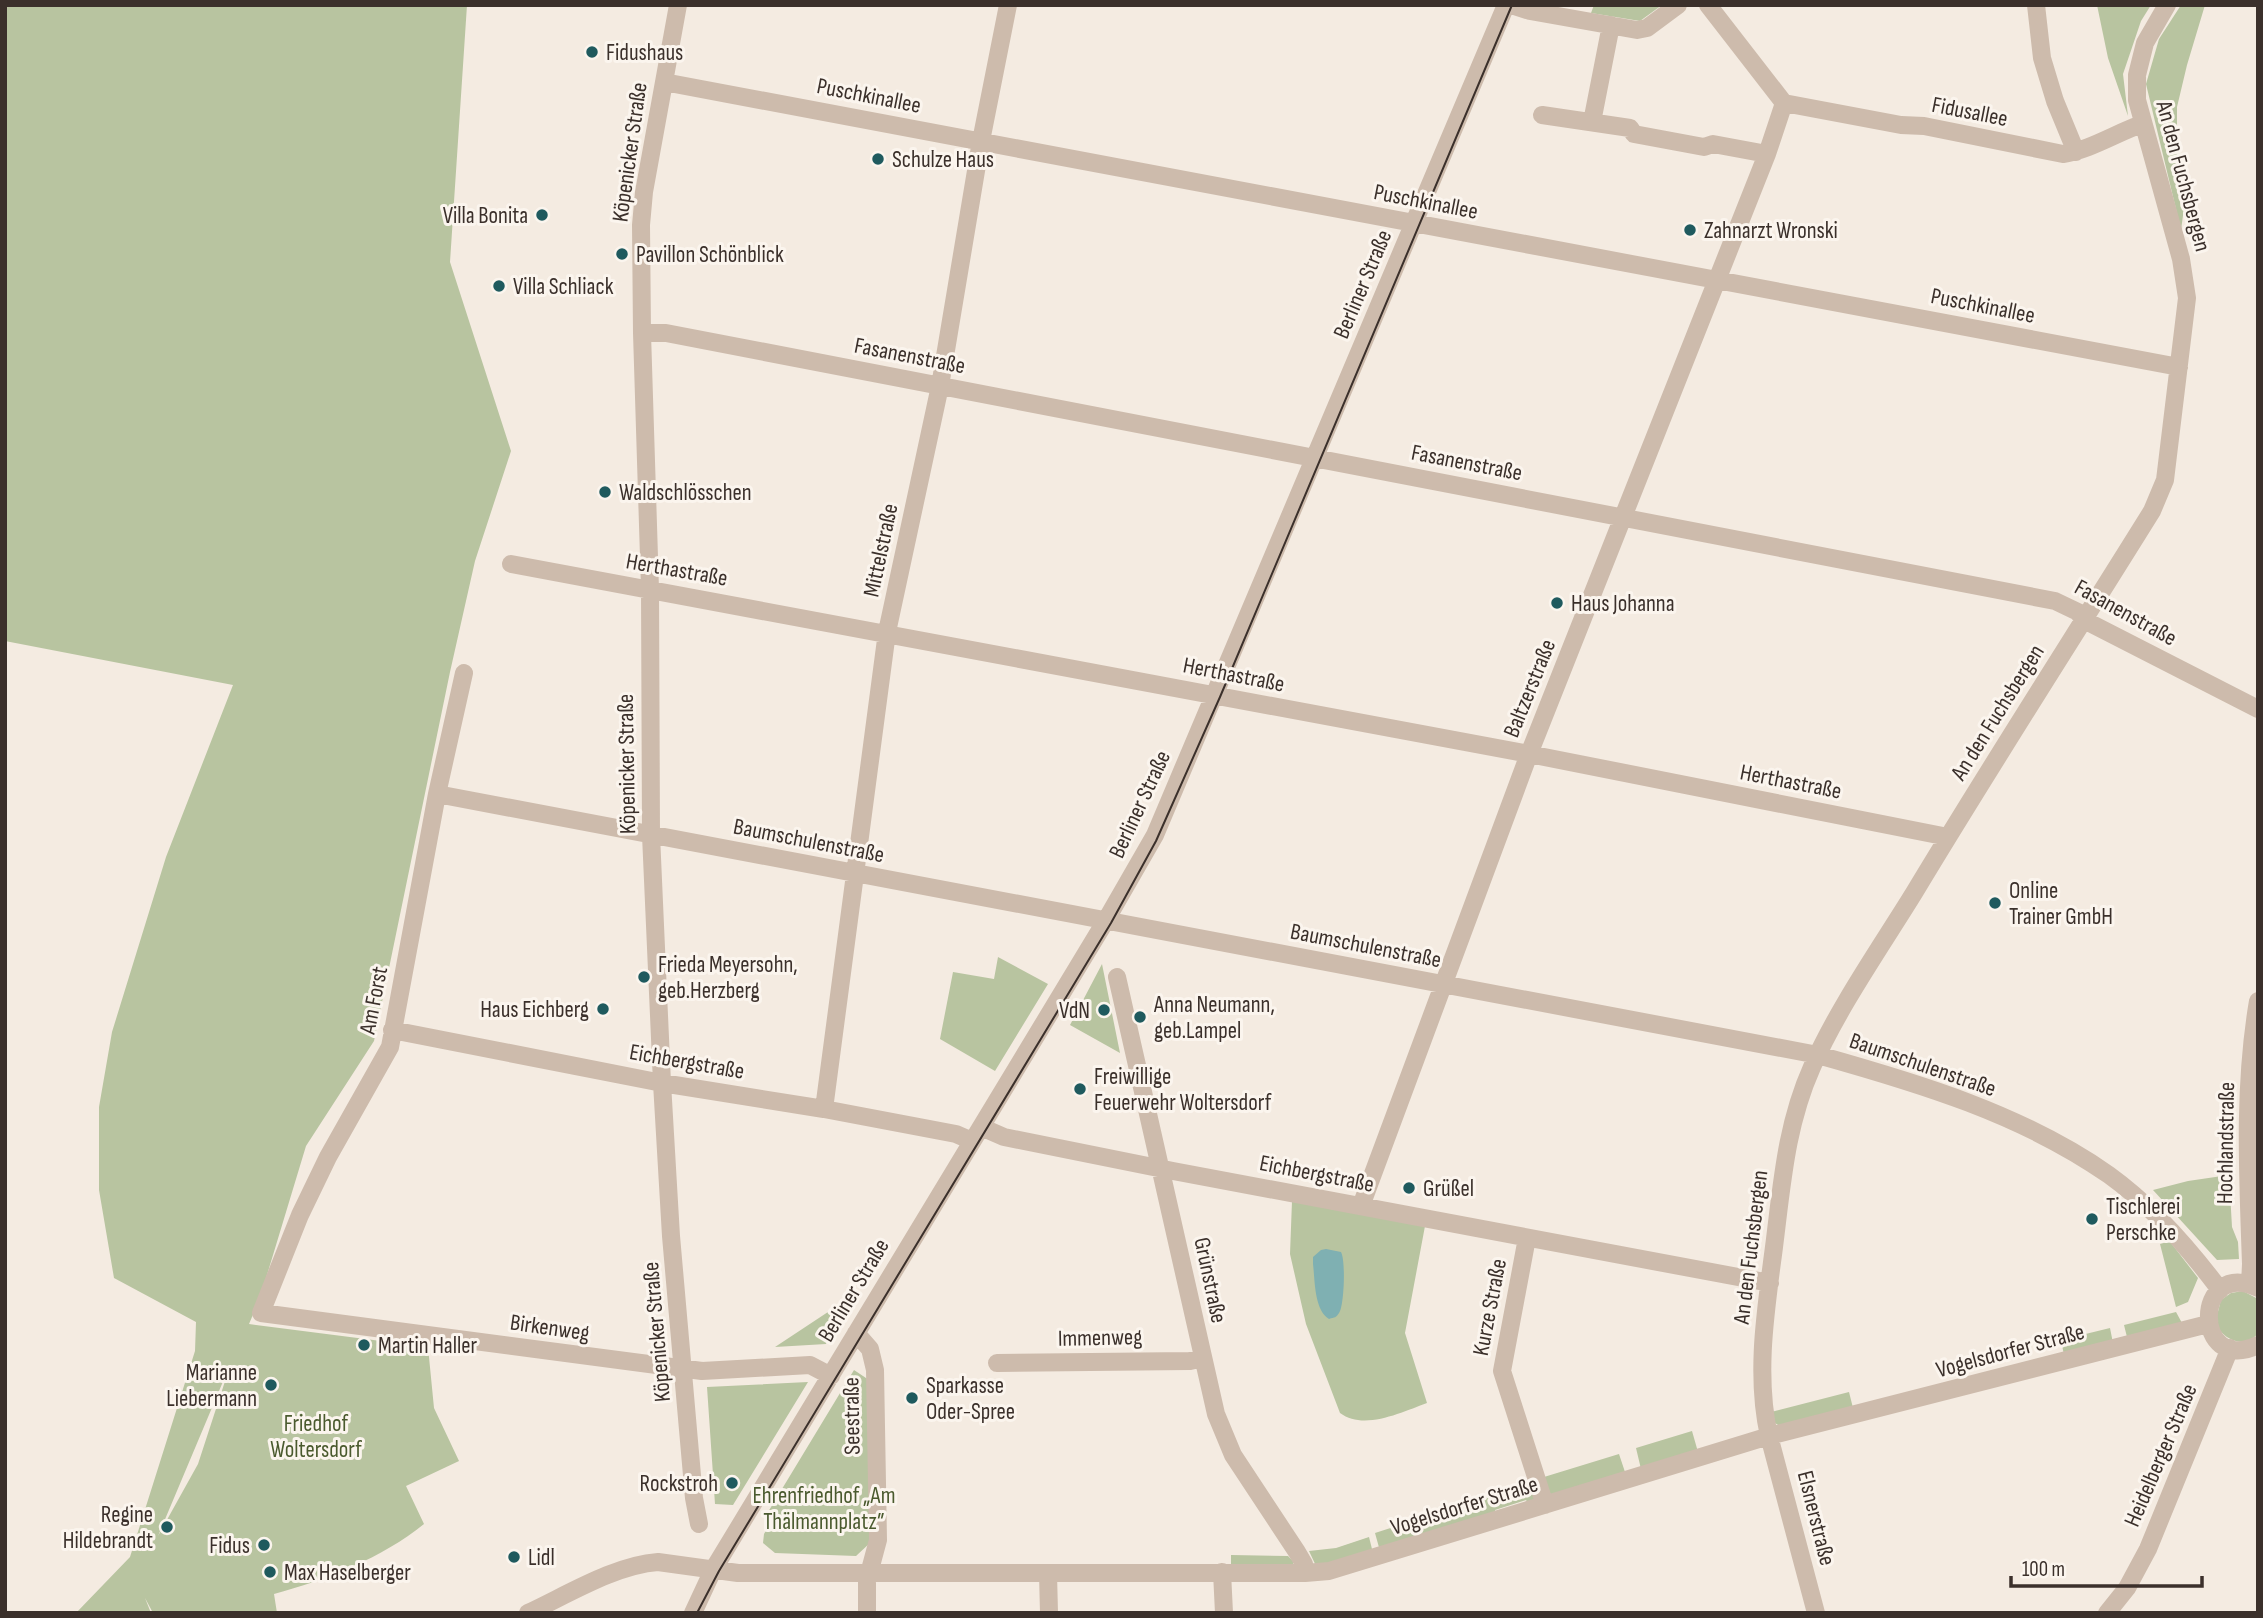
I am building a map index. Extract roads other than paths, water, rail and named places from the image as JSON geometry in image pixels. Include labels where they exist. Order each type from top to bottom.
[{"type":"street","name":"Köpenicker Straße","points":[[678,5],[644,192],[641,225],[642,333],[649,589],[651,835],[662,1083],[671,1236],[698,1524]]},
{"type":"street","name":"Mittelstraße","points":[[824,1109],[887,632],[940,386],[1007,5]]},
{"type":"street","points":[[1503,7],[1637,30],[1647,28],[1678,5]]},
{"type":"street","points":[[1542,115],[1630,128],[1634,134],[1704,147],[1713,144],[1767,154],[1784,103],[1707,5]]},
{"type":"street","points":[[2036,5],[2042,58],[2076,152]]},
{"type":"street","name":"An den Fuchsbergen","points":[[1769,1436],[1763,1411],[1762,1389],[1770,1283],[1793,1115],[1818,1055],[1948,837],[2152,511],[2165,480],[2187,298],[2181,258],[2137,100],[2137,75],[2145,43],[2167,5]]},
{"type":"street","name":"Berliner Straße","points":[[693,1613],[713,1570],[831,1376],[861,1338],[977,1134],[1155,835],[1317,457],[1503,7]]},
{"type":"street","points":[[1592,122],[1611,25]]},
{"type":"street","name":"Puschkinallee","points":[[664,82],[2179,367]]},
{"type":"street","name":"Fidusallee","points":[[1784,103],[1901,125],[1923,126],[2063,154],[2076,152],[2143,124]]},
{"type":"street","name":"Baltzerstraße","points":[[1362,1206],[1529,754],[1767,154]]},
{"type":"street","name":"Fasanenstraße","points":[[642,333],[666,333],[2055,601],[2078,612],[2084,620],[2258,709]]},
{"type":"street","name":"Herthastraße","points":[[511,564],[887,632],[1948,837]]},
{"type":"street","name":"Am Forst","points":[[261,1313],[300,1215],[328,1157],[390,1047],[437,794],[464,673]]},
{"type":"street","name":"Baumschulenstraße","points":[[437,794],[1818,1055],[1915,1083],[1967,1102],[2033,1132],[2077,1156],[2108,1175],[2154,1213],[2220,1290]]},
{"type":"street","name":"Grünstraße","points":[[1117,978],[1216,1414],[1233,1455],[1304,1563],[1305,1573]]},
{"type":"street","name":"Hochlandstraße","points":[[2254,1287],[2247,1129],[2258,1001]]},
{"type":"street","name":"Eichbergstraße","points":[[392,1030],[662,1083],[824,1109],[960,1135],[1004,1137],[1770,1283]]},
{"type":"street","name":"Kurze Straße","points":[[1527,1238],[1502,1371],[1545,1505]]},
{"type":"street","points":[[2254,1287],[2239,1283],[2220,1290],[2209,1305],[2208,1324],[2216,1339],[2230,1348],[2248,1349],[2258,1345]]},
{"type":"street","name":"Birkenweg","points":[[261,1313],[702,1371],[810,1365],[831,1376]]},
{"type":"street","name":"Vogelsdorfer Straße","points":[[528,1613],[618,1571],[645,1563],[672,1563],[735,1573],[1329,1571],[1769,1436],[2208,1324]]},
{"type":"street","name":"Seestraße","points":[[861,1338],[872,1354],[875,1370],[878,1540],[869,1573],[867,1613]]},
{"type":"street","name":"Heidelberger Straße","points":[[2107,1613],[2127,1588],[2147,1549],[2230,1348]]},
{"type":"street","name":"Immenweg","points":[[997,1363],[1190,1361],[1203,1357]]},
{"type":"street","name":"Elsnerstraße","points":[[1769,1436],[1816,1613]]},
{"type":"street","points":[[1222,1572],[1224,1613]]},
{"type":"street","points":[[1048,1573],[1049,1613]]},
{"type":"water","points":[[1326,1249],[1341,1252],[1344,1264],[1341,1309],[1336,1317],[1329,1319],[1320,1309],[1313,1264],[1313,1257]]},
{"type":"tram line","points":[[697,1613],[719,1571],[1111,923],[1156,841],[1220,697],[1512,5]]},
{"type":"place","name":"Fidushaus","points":[[592,52]]},
{"type":"place","name":"Schulze Haus","points":[[878,159]]},
{"type":"place","name":"Villa Bonita","points":[[542,215]]},
{"type":"place","name":"Zahnarzt Wronski","points":[[1690,230]]},
{"type":"place","name":"Pavillon Schönblick","points":[[622,254]]},
{"type":"place","name":"Villa Schliack","points":[[499,286]]},
{"type":"place","name":"Waldschlösschen","points":[[605,492]]},
{"type":"place","name":"Haus Johanna","points":[[1557,603]]},
{"type":"place","name":"Online Trainer GmbH","points":[[1995,903]]},
{"type":"place","name":"Frieda Meyersohn, geb.Herzberg","points":[[644,977]]},
{"type":"place","name":"Haus Eichberg","points":[[603,1009]]},
{"type":"place","name":"VdN","points":[[1104,1010]]},
{"type":"place","name":"Anna Neumann, geb.Lampel","points":[[1140,1017]]},
{"type":"place","name":"Freiwillige Feuerwehr Woltersdorf","points":[[1080,1089]]},
{"type":"place","name":"Grüßel","points":[[1409,1188]]},
{"type":"place","name":"Tischlerei Perschke","points":[[2092,1219]]},
{"type":"place","name":"Martin Haller","points":[[364,1345]]},
{"type":"place","name":"Marianne Liebermann","points":[[271,1385]]},
{"type":"place","name":"Sparkasse Oder-Spree","points":[[912,1398]]},
{"type":"place","name":"Rockstroh","points":[[732,1483]]},
{"type":"place","name":"Regine Hildebrandt","points":[[167,1527]]},
{"type":"place","name":"Fidus","points":[[264,1545]]},
{"type":"place","name":"Lidl","points":[[514,1557]]},
{"type":"place","name":"Max Haselberger","points":[[270,1572]]},
{"type":"park label","name":"Friedhof Woltersdorf","points":[[316,1436]]},
{"type":"park label","name":"Ehrenfriedhof „Am Thälmannplatz”","points":[[824,1508]]}]
